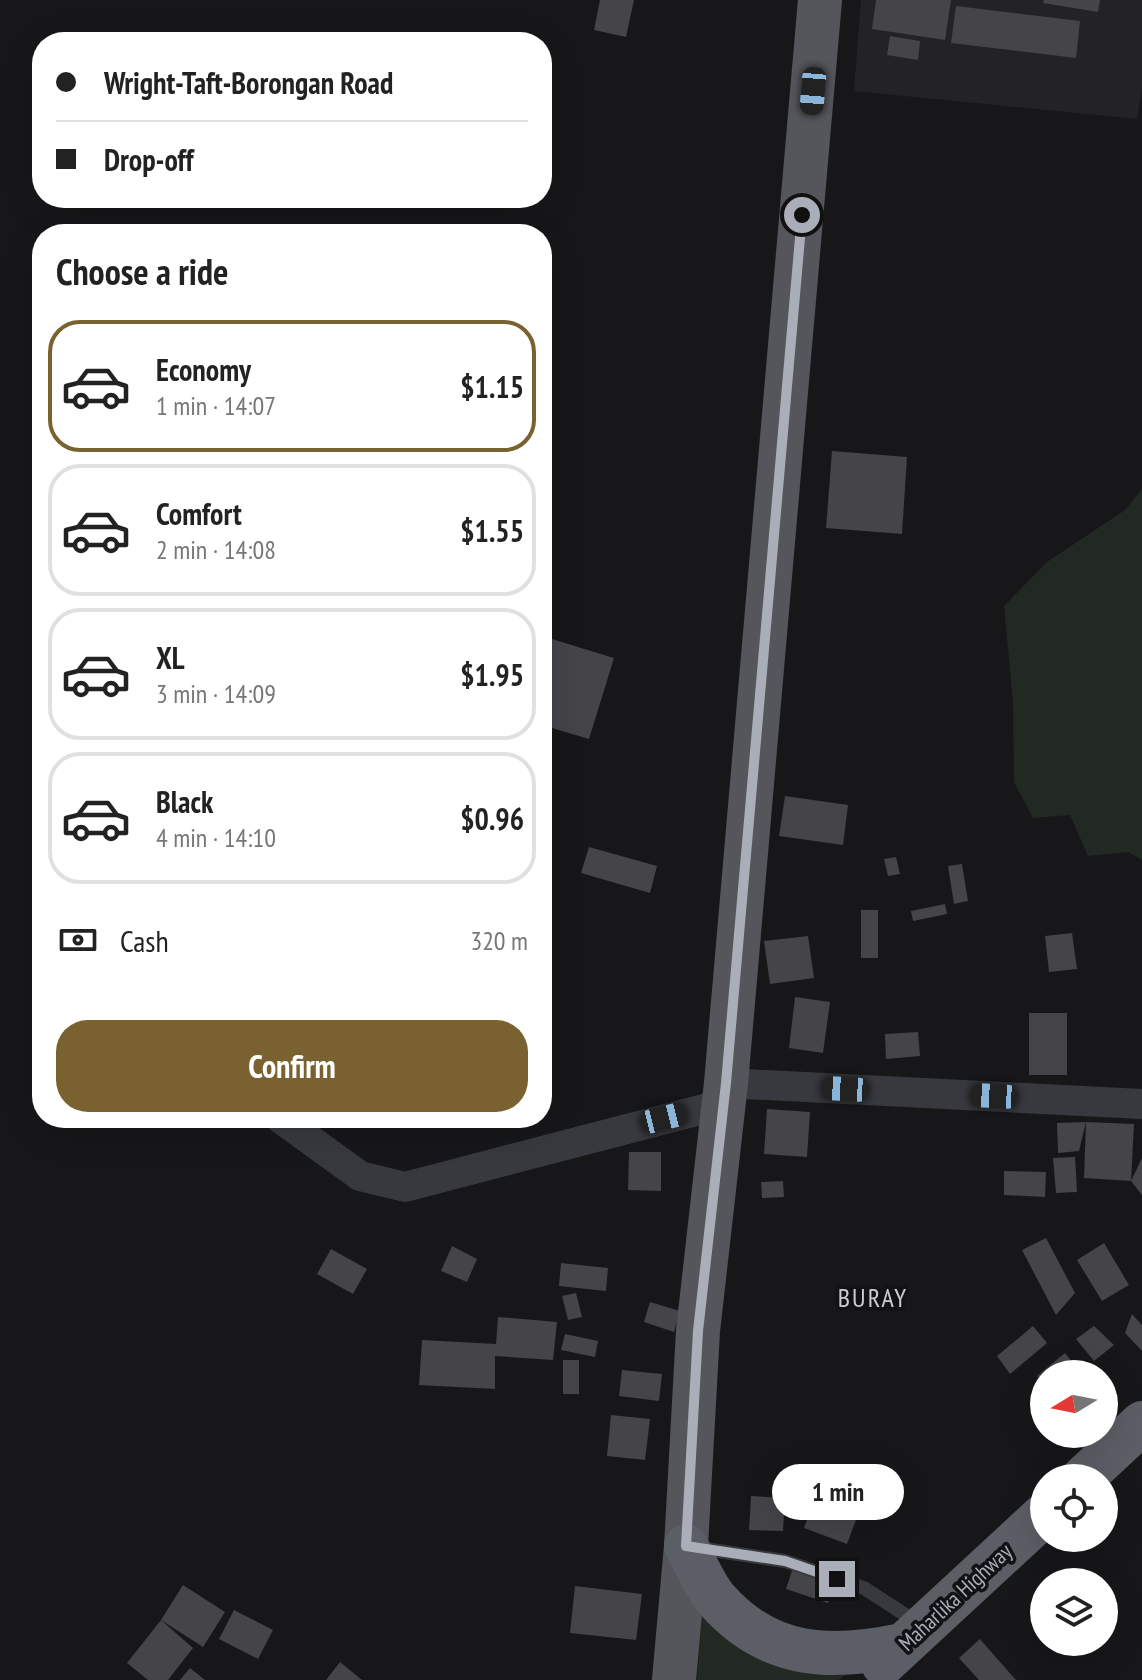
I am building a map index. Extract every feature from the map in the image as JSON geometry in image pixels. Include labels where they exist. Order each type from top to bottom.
[{"type":"highway","points":[[1098,1464],[1142,1423]]},
{"type":"highway","name":"Maharlika Highway","points":[[867,1680],[1030,1528]]},
{"type":"highway","points":[[686,1546],[715,1598],[738,1619],[786,1648],[831,1656],[913,1636]]},
{"type":"main road","points":[[674,1680],[686,1546],[698,1331],[724,1093],[820,0]]},
{"type":"street","points":[[294,1128],[360,1176],[405,1187],[724,1093],[1142,1104]]},
{"type":"lane","points":[[686,1546],[798,1566],[864,1588],[913,1636]]},
{"type":"shaded area","points":[[861,0],[1142,0],[1142,87],[1137,119],[854,91]]},
{"type":"shaded area","points":[[1142,489],[1142,860],[1128,852],[1088,856],[1070,815],[1033,818],[1014,782],[1013,702],[1004,606],[1047,562],[1125,510]]},
{"type":"shaded area","points":[[703,1595],[846,1674],[839,1680],[697,1680]]},
{"type":"building","points":[[600,0],[634,0],[626,37],[594,30]]},
{"type":"building","points":[[876,0],[951,0],[945,40],[872,29]]},
{"type":"building","points":[[1044,0],[1100,0],[1098,12],[1043,3]]},
{"type":"building","points":[[956,6],[1080,21],[1076,58],[951,43]]},
{"type":"building","points":[[890,36],[920,41],[918,60],[887,55]]},
{"type":"building","points":[[832,451],[907,457],[902,534],[826,528]]},
{"type":"building","points":[[552,639],[614,658],[589,739],[552,728]]},
{"type":"building","points":[[785,796],[848,805],[843,845],[779,836]]},
{"type":"building","points":[[589,847],[657,866],[650,893],[581,873]]},
{"type":"building","points":[[896,857],[900,874],[888,876],[884,859]]},
{"type":"building","points":[[962,864],[968,901],[954,904],[948,866]]},
{"type":"building","points":[[945,904],[947,914],[913,921],[911,911]]},
{"type":"building","points":[[861,910],[878,910],[878,958],[861,958]]},
{"type":"building","points":[[1072,933],[1077,969],[1049,972],[1045,936]]},
{"type":"building","points":[[808,936],[814,978],[770,984],[764,941]]},
{"type":"building","points":[[795,997],[830,1002],[823,1053],[789,1048]]},
{"type":"building","points":[[1029,1013],[1067,1013],[1067,1075],[1029,1075]]},
{"type":"building","points":[[918,1032],[920,1056],[886,1059],[885,1034]]},
{"type":"building","points":[[767,1109],[810,1112],[807,1157],[764,1154]]},
{"type":"building","points":[[1086,1122],[1079,1151],[1058,1153],[1057,1123]]},
{"type":"building","points":[[1086,1122],[1134,1124],[1131,1181],[1084,1178]]},
{"type":"building","points":[[629,1152],[661,1152],[661,1191],[628,1190]]},
{"type":"building","points":[[1075,1157],[1077,1192],[1056,1193],[1053,1158]]},
{"type":"building","points":[[1142,1158],[1142,1195],[1131,1181]]},
{"type":"building","points":[[1004,1171],[1046,1172],[1045,1197],[1004,1195]]},
{"type":"building","points":[[783,1181],[784,1197],[762,1198],[761,1182]]},
{"type":"building","points":[[1046,1238],[1075,1293],[1056,1315],[1022,1250]]},
{"type":"building","points":[[1104,1243],[1129,1285],[1102,1301],[1077,1260]]},
{"type":"building","points":[[452,1246],[477,1259],[467,1282],[441,1271]]},
{"type":"building","points":[[331,1249],[367,1269],[353,1294],[317,1274]]},
{"type":"building","points":[[561,1263],[608,1268],[606,1291],[559,1286]]},
{"type":"building","points":[[576,1293],[582,1317],[568,1320],[562,1296]]},
{"type":"building","points":[[650,1302],[680,1311],[674,1332],[644,1322]]},
{"type":"building","points":[[1132,1314],[1142,1325],[1142,1351],[1125,1333]]},
{"type":"building","points":[[498,1317],[557,1322],[553,1360],[495,1356],[495,1389],[419,1385],[422,1340],[496,1344]]},
{"type":"building","points":[[1033,1326],[1047,1343],[1010,1374],[997,1356]]},
{"type":"building","points":[[1094,1326],[1114,1345],[1093,1360],[1076,1339]]},
{"type":"building","points":[[565,1334],[598,1341],[595,1357],[561,1350]]},
{"type":"building","points":[[1065,1353],[1071,1360],[1056,1360]]},
{"type":"building","points":[[563,1360],[579,1360],[579,1394],[563,1394]]},
{"type":"building","points":[[622,1370],[662,1374],[659,1401],[619,1396]]},
{"type":"building","points":[[611,1415],[650,1419],[645,1460],[607,1456]]},
{"type":"building","points":[[826,1469],[869,1485],[847,1544],[804,1528]]},
{"type":"building","points":[[751,1496],[785,1498],[783,1531],[749,1530]]},
{"type":"building","points":[[796,1558],[838,1572],[828,1603],[786,1589]]},
{"type":"building","points":[[183,1585],[225,1612],[203,1647],[161,1620]]},
{"type":"building","points":[[575,1586],[642,1594],[636,1640],[570,1633]]},
{"type":"building","points":[[234,1610],[273,1630],[258,1659],[219,1639]]},
{"type":"building","points":[[161,1620],[193,1648],[168,1680],[148,1680],[127,1663]]},
{"type":"building","points":[[980,1639],[1016,1680],[979,1680],[959,1658]]},
{"type":"building","points":[[340,1662],[362,1680],[326,1680]]},
{"type":"building","points":[[190,1668],[205,1680],[180,1680]]},
{"type":"district","name":"BURAY","points":[[873,1297]]},
{"type":"route","points":[[802,215],[726,1083],[698,1331],[686,1546],[785,1561],[837,1579]]}]
